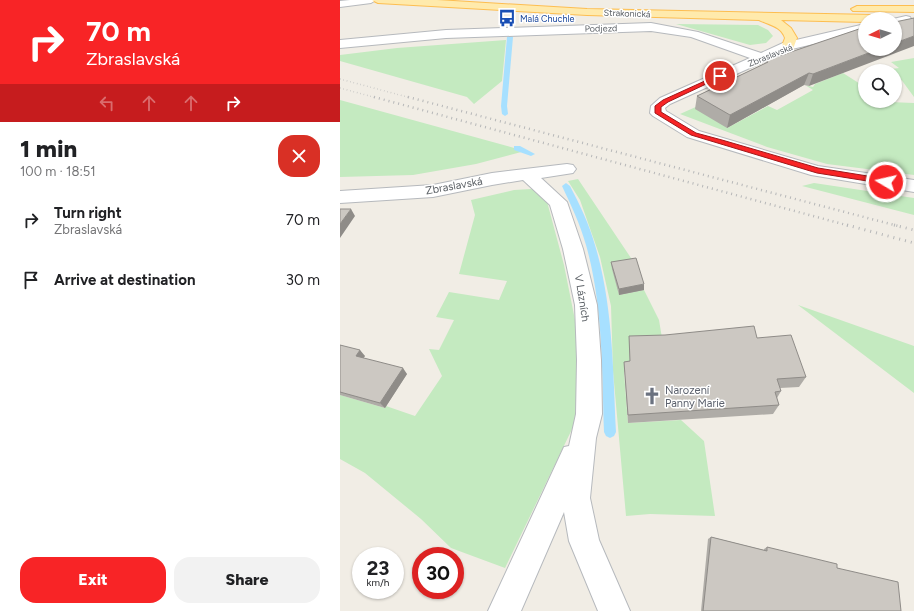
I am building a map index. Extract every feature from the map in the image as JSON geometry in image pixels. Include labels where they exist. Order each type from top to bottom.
[{"type":"main road","name":"Strakonická","points":[[378,0],[516,9],[858,19]]},
{"type":"main road","name":"Strakonická","points":[[560,0],[844,9],[914,9]]},
{"type":"main road","points":[[844,9],[914,3]]},
{"type":"main road","points":[[759,17],[775,22],[786,30],[791,38],[788,46]]},
{"type":"street","name":"Podjezd","points":[[340,44],[446,34],[651,27],[681,30],[699,35],[762,58]]},
{"type":"street","name":"Zbraslavská","points":[[858,30],[788,46],[658,106],[658,113],[693,134],[817,171],[914,186]]},
{"type":"street","name":"Zbraslavská","points":[[340,197],[433,191],[526,174],[567,169]]},
{"type":"street","name":"V Lázních","points":[[504,611],[583,438],[590,414],[586,305],[573,249],[558,202],[526,174]]},
{"type":"street","name":"V Lázních","points":[[583,438],[576,498],[584,541],[614,611]]},
{"type":"lane","points":[[340,4],[371,0]]},
{"type":"green space","points":[[676,24],[758,25],[768,30],[773,36],[766,43],[750,45]]},
{"type":"green space","points":[[506,40],[502,81],[474,104],[467,97],[340,61],[340,55],[397,48]]},
{"type":"green space","points":[[914,58],[914,97],[902,81],[902,64],[894,64],[891,62]]},
{"type":"green space","points":[[843,73],[858,83],[858,108],[902,108],[902,103],[914,103],[914,175],[827,164],[767,147],[680,114],[727,93],[727,128],[768,106],[777,110],[813,90],[805,85],[813,87],[815,84]]},
{"type":"green space","points":[[340,100],[525,151],[476,164],[413,175],[340,177]]},
{"type":"green space","points":[[578,179],[635,264],[619,295],[644,290],[659,320],[663,344],[630,371],[624,372],[628,423],[681,420],[704,441],[715,516],[650,514],[626,516],[613,371],[611,306],[600,257],[580,200],[568,181]]},
{"type":"green space","points":[[814,183],[914,198],[914,215],[802,186]]},
{"type":"green space","points":[[531,189],[545,194],[564,265],[581,350],[574,425],[505,568],[464,553],[464,547],[450,547],[421,519],[365,473],[340,459],[340,395],[385,408],[386,406],[415,416],[442,376],[429,349],[439,350],[454,320],[436,317],[449,292],[499,300],[507,281],[459,274],[475,215],[471,200],[514,190]]},
{"type":"green space","points":[[798,305],[914,346],[914,393]]},
{"type":"building","points":[[914,18],[914,36],[902,40],[902,21]]},
{"type":"building","points":[[858,29],[858,56],[861,56],[813,74],[809,73],[730,115],[697,96],[768,62],[764,61]]},
{"type":"building","points":[[340,209],[351,209],[340,224]]},
{"type":"building","points":[[636,258],[644,284],[619,289],[611,262]]},
{"type":"building","points":[[754,326],[757,338],[791,335],[806,377],[777,379],[781,391],[775,392],[779,405],[628,415],[624,362],[630,361],[629,336],[665,335]]},
{"type":"building","points":[[340,345],[360,350],[356,356],[403,368],[380,403],[340,392]]},
{"type":"building","points":[[711,537],[767,551],[767,547],[837,564],[837,568],[898,582],[901,611],[703,611]]},
{"type":"waterway","points":[[505,114],[504,106],[510,37]]},
{"type":"waterway","points":[[517,148],[531,154]]},
{"type":"waterway","points":[[566,186],[580,215],[598,275],[606,337],[610,432]]},
{"type":"railway","points":[[340,79],[411,98]]},
{"type":"railway","points":[[340,88],[377,98]]},
{"type":"railway","points":[[374,97],[850,226]]},
{"type":"railway","points":[[408,97],[898,226]]},
{"type":"railway","points":[[847,225],[914,243]]},
{"type":"railway","points":[[894,225],[898,226]]},
{"type":"railway","points":[[898,226],[914,230]]},
{"type":"place","name":"Malá Chuchle","points":[[507,18]]},
{"type":"place","name":"Narození Panny Marie","points":[[652,396]]},
{"type":"route","points":[[720,76],[665,101],[658,106],[658,113],[693,134],[817,171],[886,182]]}]
